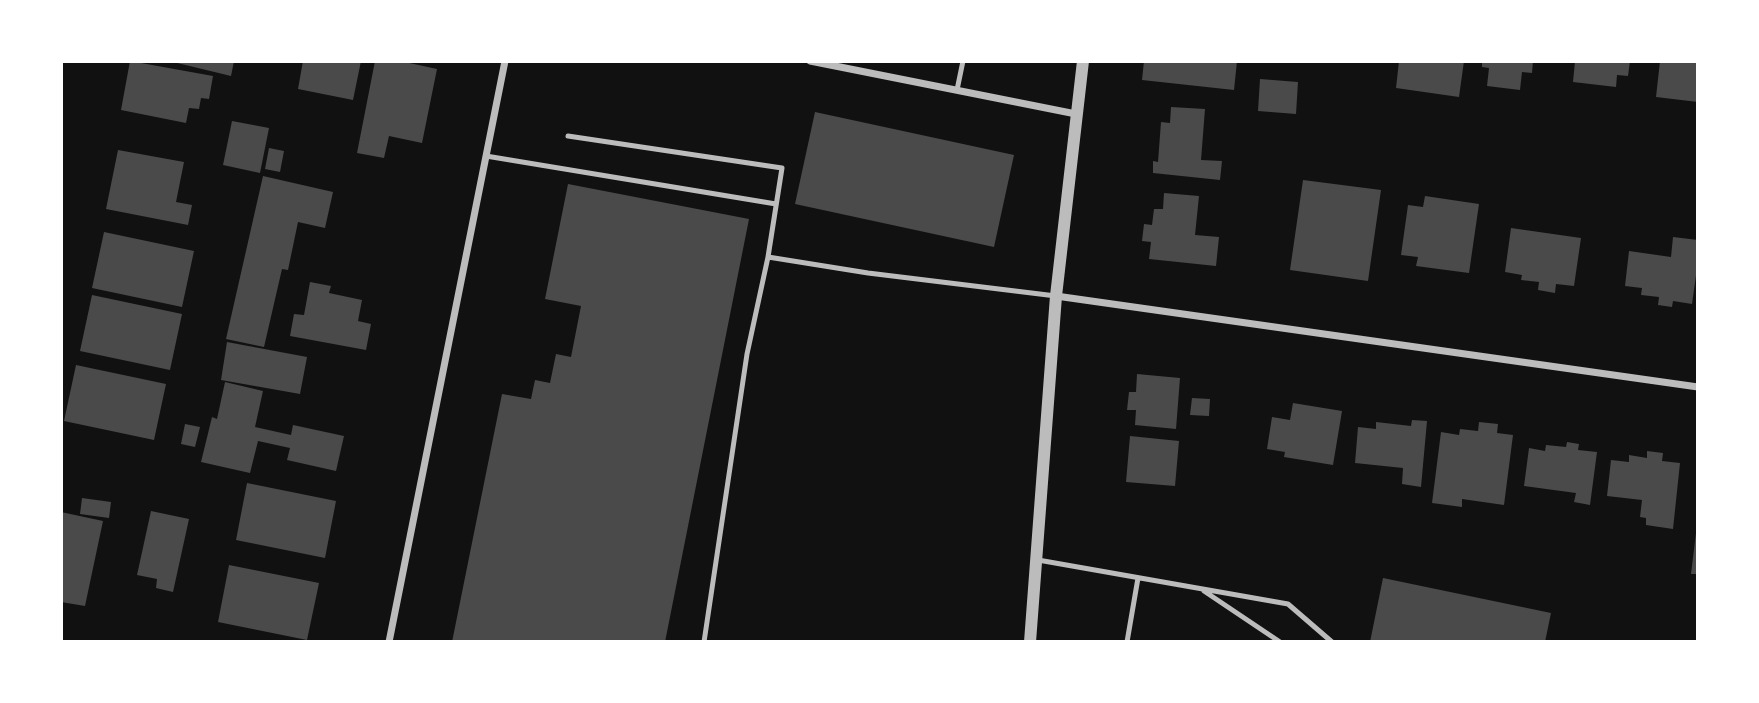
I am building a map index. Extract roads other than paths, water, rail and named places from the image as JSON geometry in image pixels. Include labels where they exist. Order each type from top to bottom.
[{"type":"street","points":[[389,642],[505,61]]},
{"type":"street","points":[[810,61],[1076,114]]},
{"type":"street","points":[[1030,642],[1056,296],[1083,61]]},
{"type":"street","points":[[1056,296],[1698,387]]},
{"type":"lane","points":[[957,90],[963,61]]},
{"type":"lane","points":[[568,136],[782,168],[768,257],[747,354],[704,642]]},
{"type":"lane","points":[[486,156],[776,204]]},
{"type":"lane","points":[[768,257],[868,273],[1056,296]]},
{"type":"lane","points":[[1038,560],[1288,604],[1332,642]]},
{"type":"lane","points":[[1127,642],[1138,578]]},
{"type":"lane","points":[[1200,588],[1280,642]]}]
